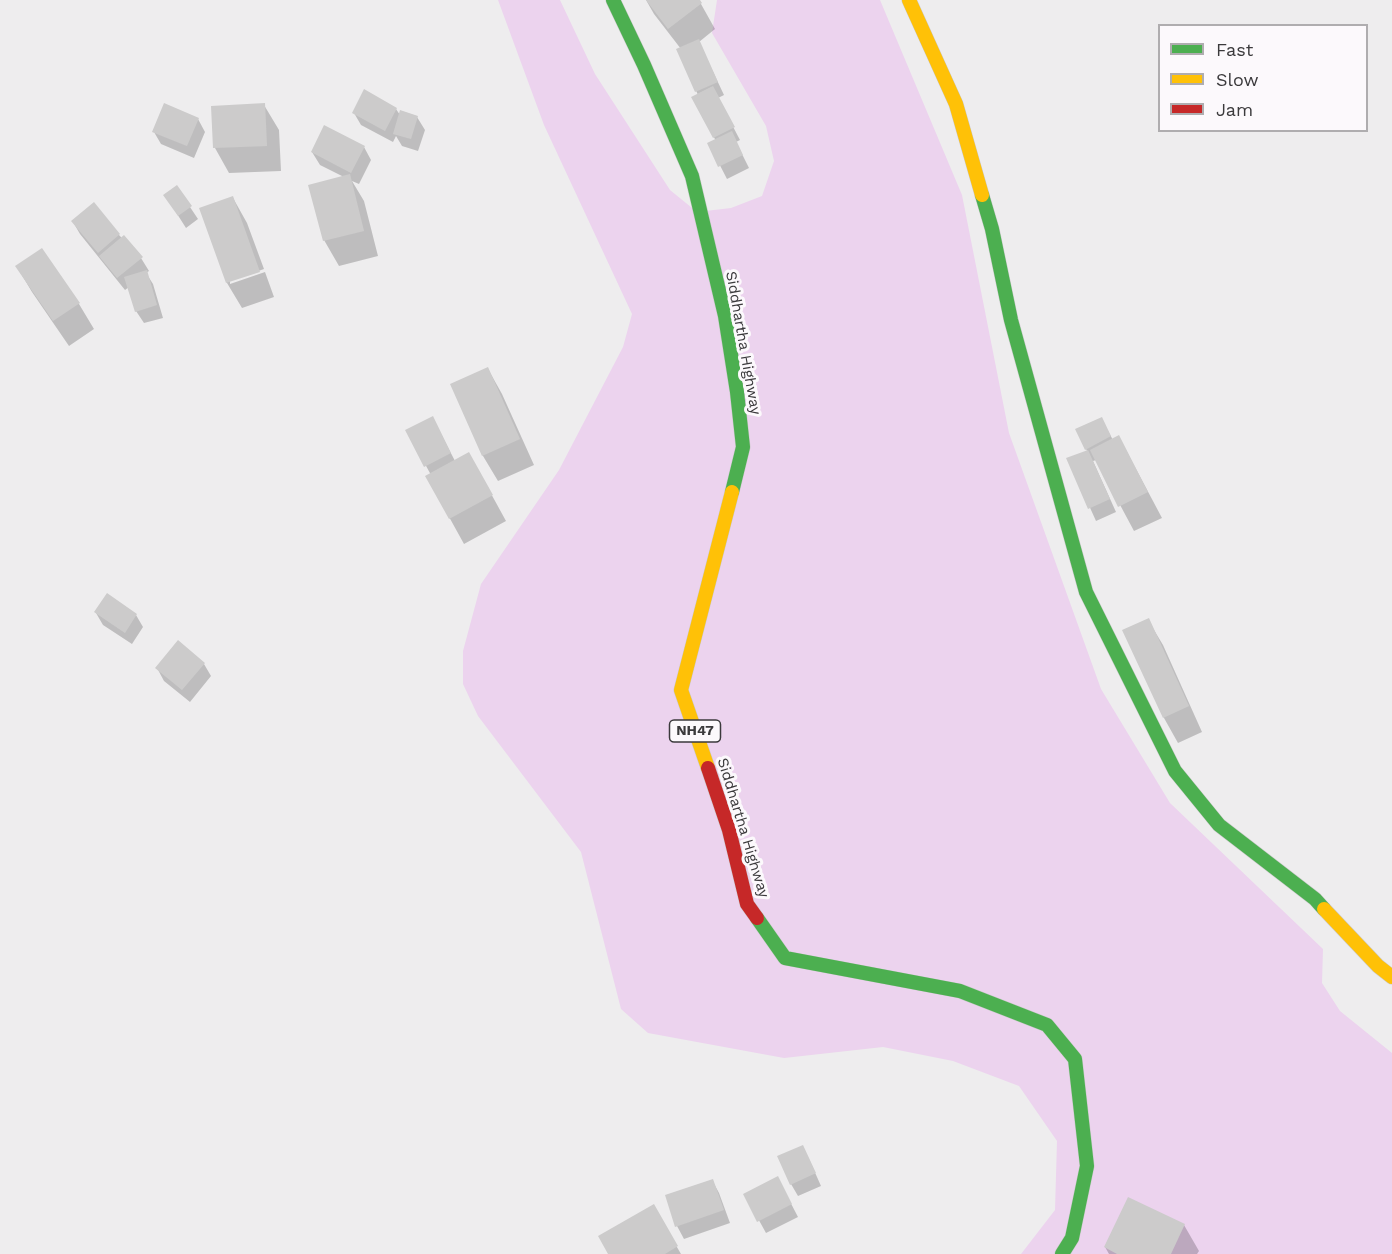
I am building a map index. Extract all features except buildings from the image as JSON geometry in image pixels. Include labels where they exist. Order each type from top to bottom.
[{"type":"main road","name":"Siddhartha Highway","points":[[613,0],[692,176],[725,316],[737,392],[743,447],[681,690],[729,830],[747,904],[785,958],[960,992],[1047,1026],[1075,1059],[1087,1166],[1072,1238],[1062,1254]]},
{"type":"main road","points":[[909,0],[957,104],[992,229],[1011,320],[1086,592],[1175,771],[1219,825],[1315,899],[1378,966],[1392,976]]},
{"type":"shaded area","points":[[498,0],[560,0],[595,74],[670,190],[697,212],[731,208],[762,196],[774,161],[766,126],[712,33],[717,0],[880,0],[962,195],[1009,433],[1101,689],[1170,803],[1323,949],[1322,983],[1340,1011],[1392,1053],[1392,1254],[1021,1254],[1055,1210],[1057,1141],[1019,1086],[953,1061],[883,1047],[784,1058],[648,1033],[621,1009],[581,852],[478,716],[463,684],[463,651],[481,584],[559,470],[623,347],[632,314],[544,125]]},
{"type":"traffic: fast","points":[[613,0],[692,176],[725,316],[737,392],[743,447],[732,492]]},
{"type":"traffic: fast","points":[[982,195],[992,229],[1011,320],[1086,592],[1175,771],[1219,825],[1315,899],[1324,909]]},
{"type":"traffic: fast","points":[[757,918],[785,958],[960,991],[1047,1025],[1075,1059],[1087,1166],[1072,1238],[1062,1254]]},
{"type":"traffic: slow","points":[[909,0],[956,104],[982,195]]},
{"type":"traffic: slow","points":[[708,768],[681,690],[732,492]]},
{"type":"traffic: slow","points":[[1324,909],[1378,966],[1392,977]]},
{"type":"traffic: jam","points":[[708,768],[729,830],[747,904],[757,918]]}]
